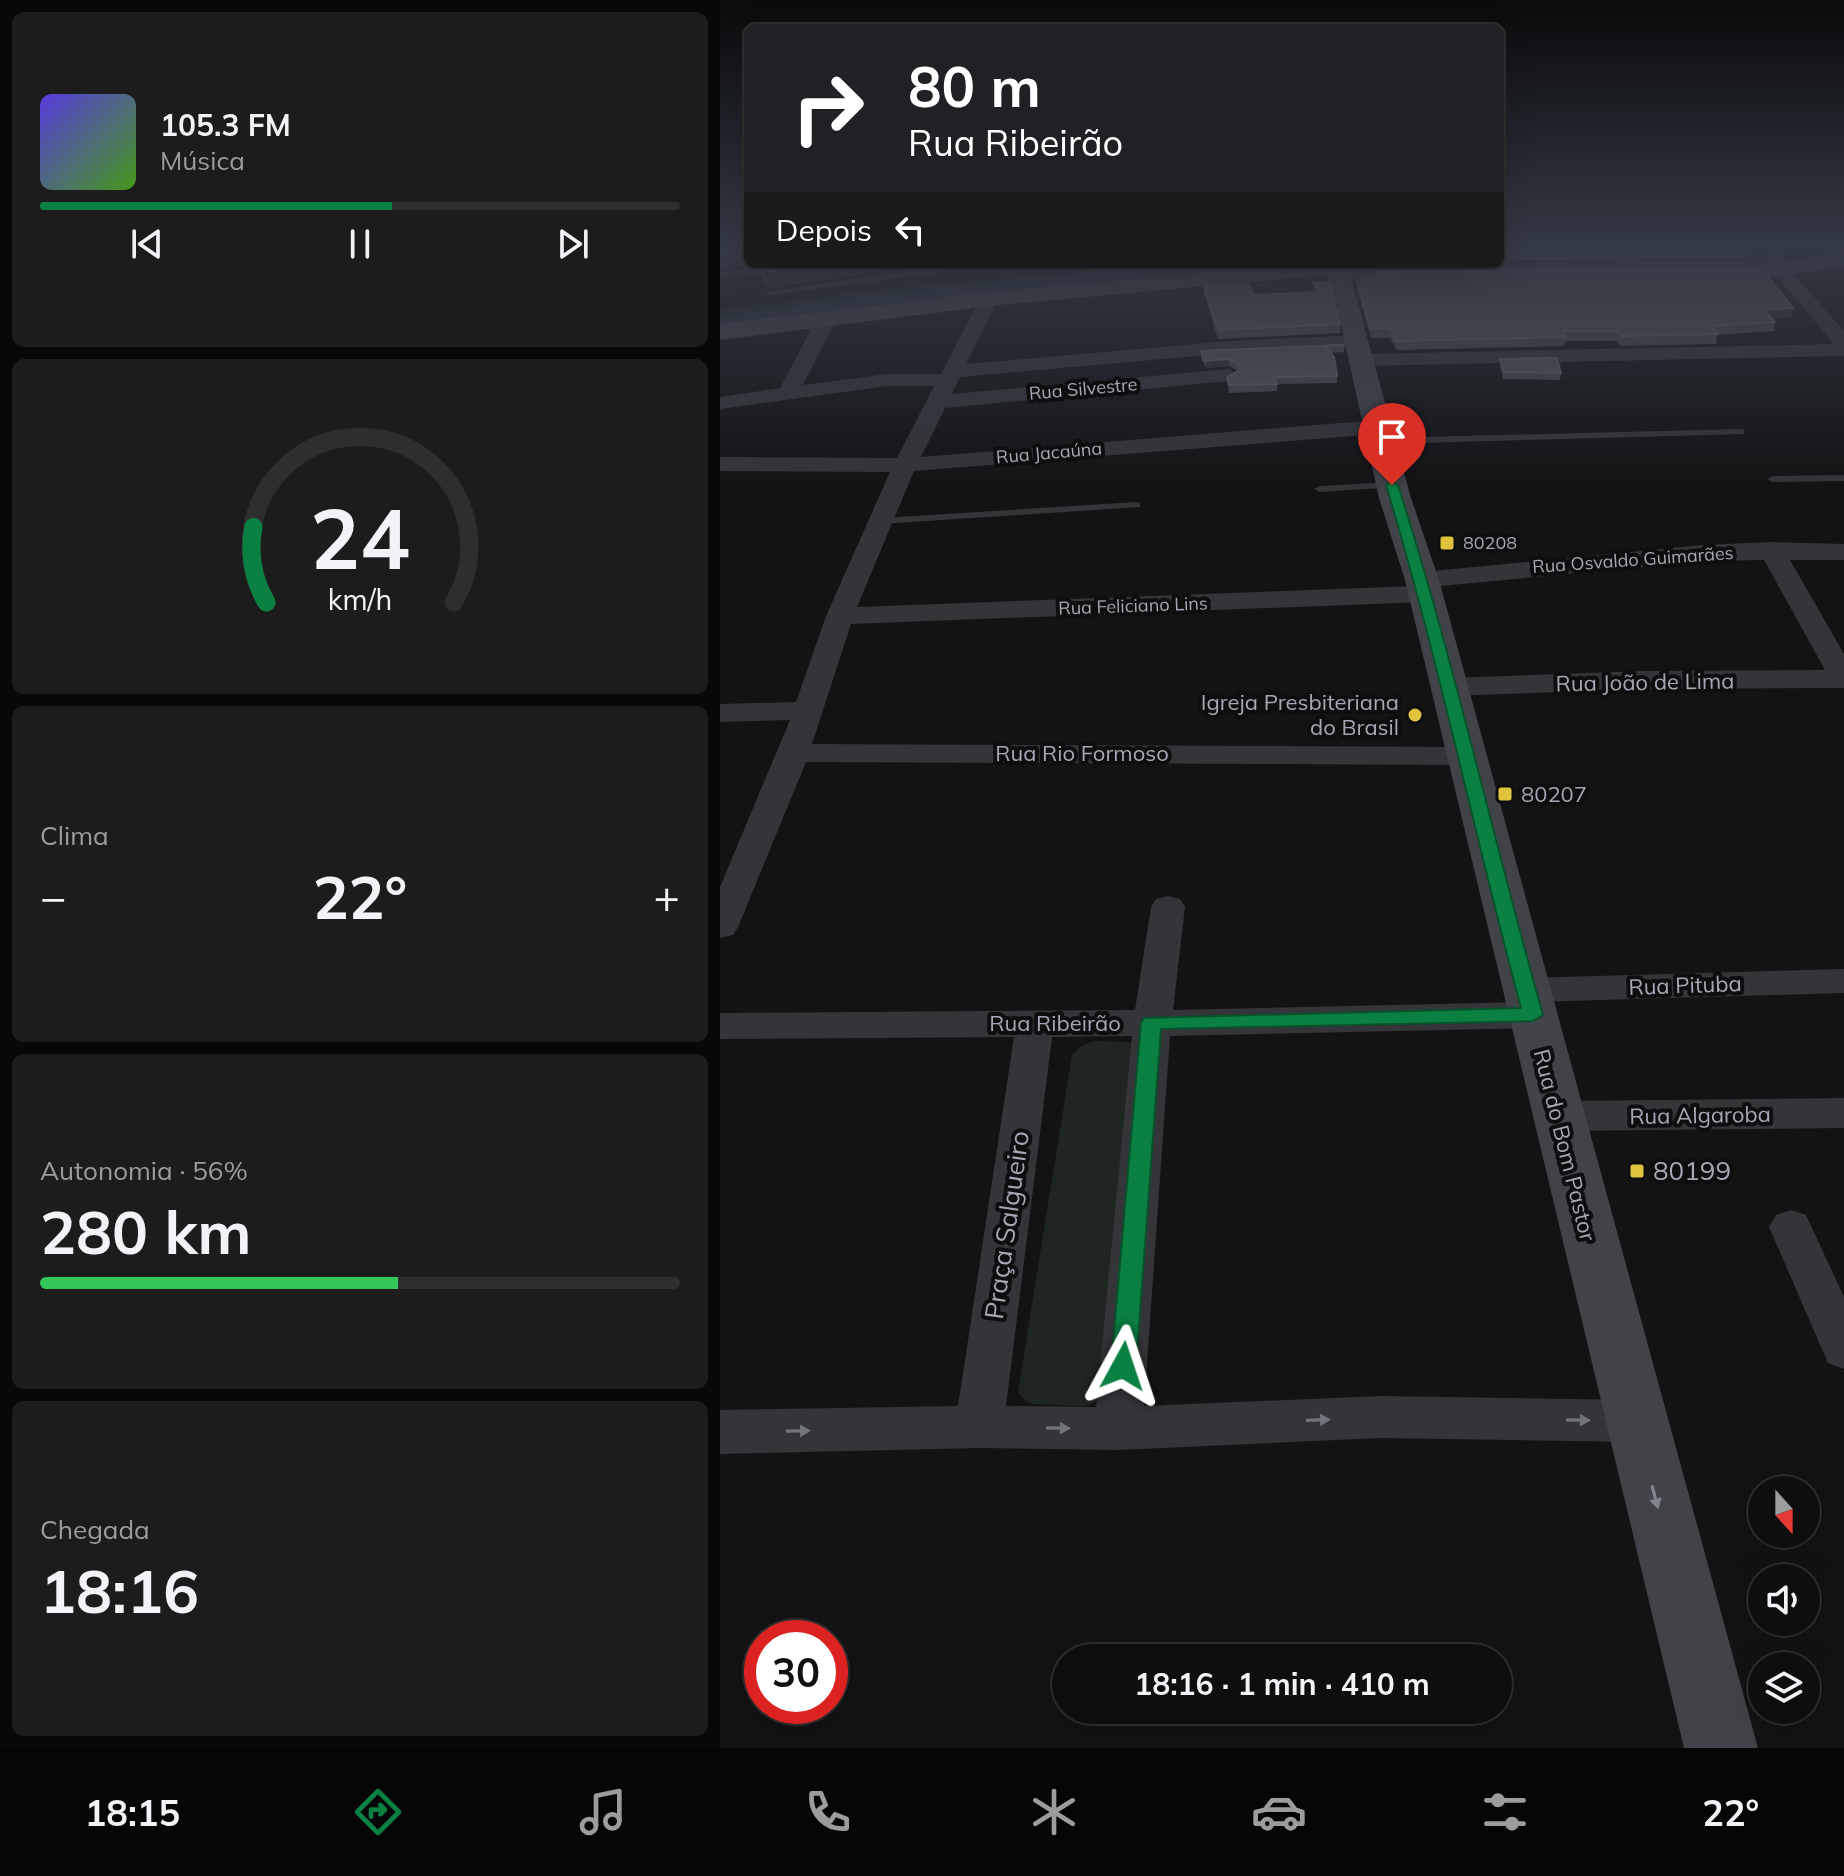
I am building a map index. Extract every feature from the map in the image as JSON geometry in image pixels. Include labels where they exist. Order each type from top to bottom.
[{"type":"street","points":[[720,332],[777,325]]},
{"type":"street","points":[[789,392],[824,325]]},
{"type":"street","points":[[720,927],[794,753],[840,616],[905,465],[947,384],[962,325]]},
{"type":"street","name":"Rua do Bom Pastor","points":[[1352,325],[1392,485],[1423,587],[1721,1748]]},
{"type":"street","points":[[1828,325],[1844,343]]},
{"type":"street","points":[[720,403],[887,380],[947,384],[1230,347],[1360,351],[1844,350]]},
{"type":"street","name":"Rua Silvestre","points":[[947,384],[1229,375]]},
{"type":"street","name":"Rua Jacaúna","points":[[720,464],[905,465],[1379,434]]},
{"type":"street","points":[[1771,550],[1844,679]]},
{"type":"street","name":"Rua Osvaldo Guimarães","points":[[1423,587],[1556,565],[1771,550],[1844,552]]},
{"type":"street","name":"Rua Feliciano Lins","points":[[840,616],[1423,587]]},
{"type":"street","name":"Rua João de Lima","points":[[1447,687],[1644,680],[1844,679]]},
{"type":"street","points":[[720,713],[808,711]]},
{"type":"street","name":"Rua Rio Formoso","points":[[794,753],[1465,756]]},
{"type":"street","points":[[1118,1429],[1152,1023],[1168,907]]},
{"type":"street","name":"Rua Pituba","points":[[1530,1002],[1844,981]]},
{"type":"street","name":"Rua Ribeirão","points":[[720,1026],[1152,1023],[1530,1002]]},
{"type":"street","name":"Praça Salgueiro","points":[[979,1427],[1035,1023]]},
{"type":"street","name":"Rua Algaroba","points":[[1557,1116],[1844,1113]]},
{"type":"street","points":[[1791,1227],[1844,1349]]},
{"type":"street","points":[[720,1432],[979,1427],[1118,1429],[1380,1417],[1635,1421]]},
{"type":"lane","points":[[1379,434],[1740,432]]},
{"type":"lane","points":[[1773,479],[1844,478]]},
{"type":"lane","points":[[1320,489],[1392,485]]},
{"type":"lane","points":[[881,521],[1136,505]]},
{"type":"shaded area","points":[[720,325],[778,325],[720,331]]},
{"type":"shaded area","points":[[1094,1041],[1132,1042],[1100,1400],[1087,1406],[1033,1404],[1025,1401],[1018,1392],[1072,1055],[1083,1045]]},
{"type":"building","points":[[1216,325],[1328,325],[1218,330]]},
{"type":"building","points":[[1370,325],[1734,325],[1711,326],[1718,334],[1622,336],[1618,331],[1562,331],[1565,337],[1397,341],[1390,328],[1371,329]]},
{"type":"building","points":[[1344,345],[1325,346],[1334,357],[1337,376],[1273,377],[1277,384],[1229,385],[1227,377],[1240,370],[1240,365],[1229,359],[1206,361],[1201,351]]},
{"type":"building","points":[[1557,358],[1561,373],[1504,372],[1500,359]]},
{"type":"place","name":"80208","points":[[1447,543]]},
{"type":"place","name":"Igreja Presbiteriana do Brasil","points":[[1415,715]]},
{"type":"place","name":"80207","points":[[1505,794]]},
{"type":"place","name":"80199","points":[[1637,1171]]},
{"type":"route","points":[[1123,1366],[1152,1023],[1533,1015],[1495,876],[1422,580],[1392,485]]}]
